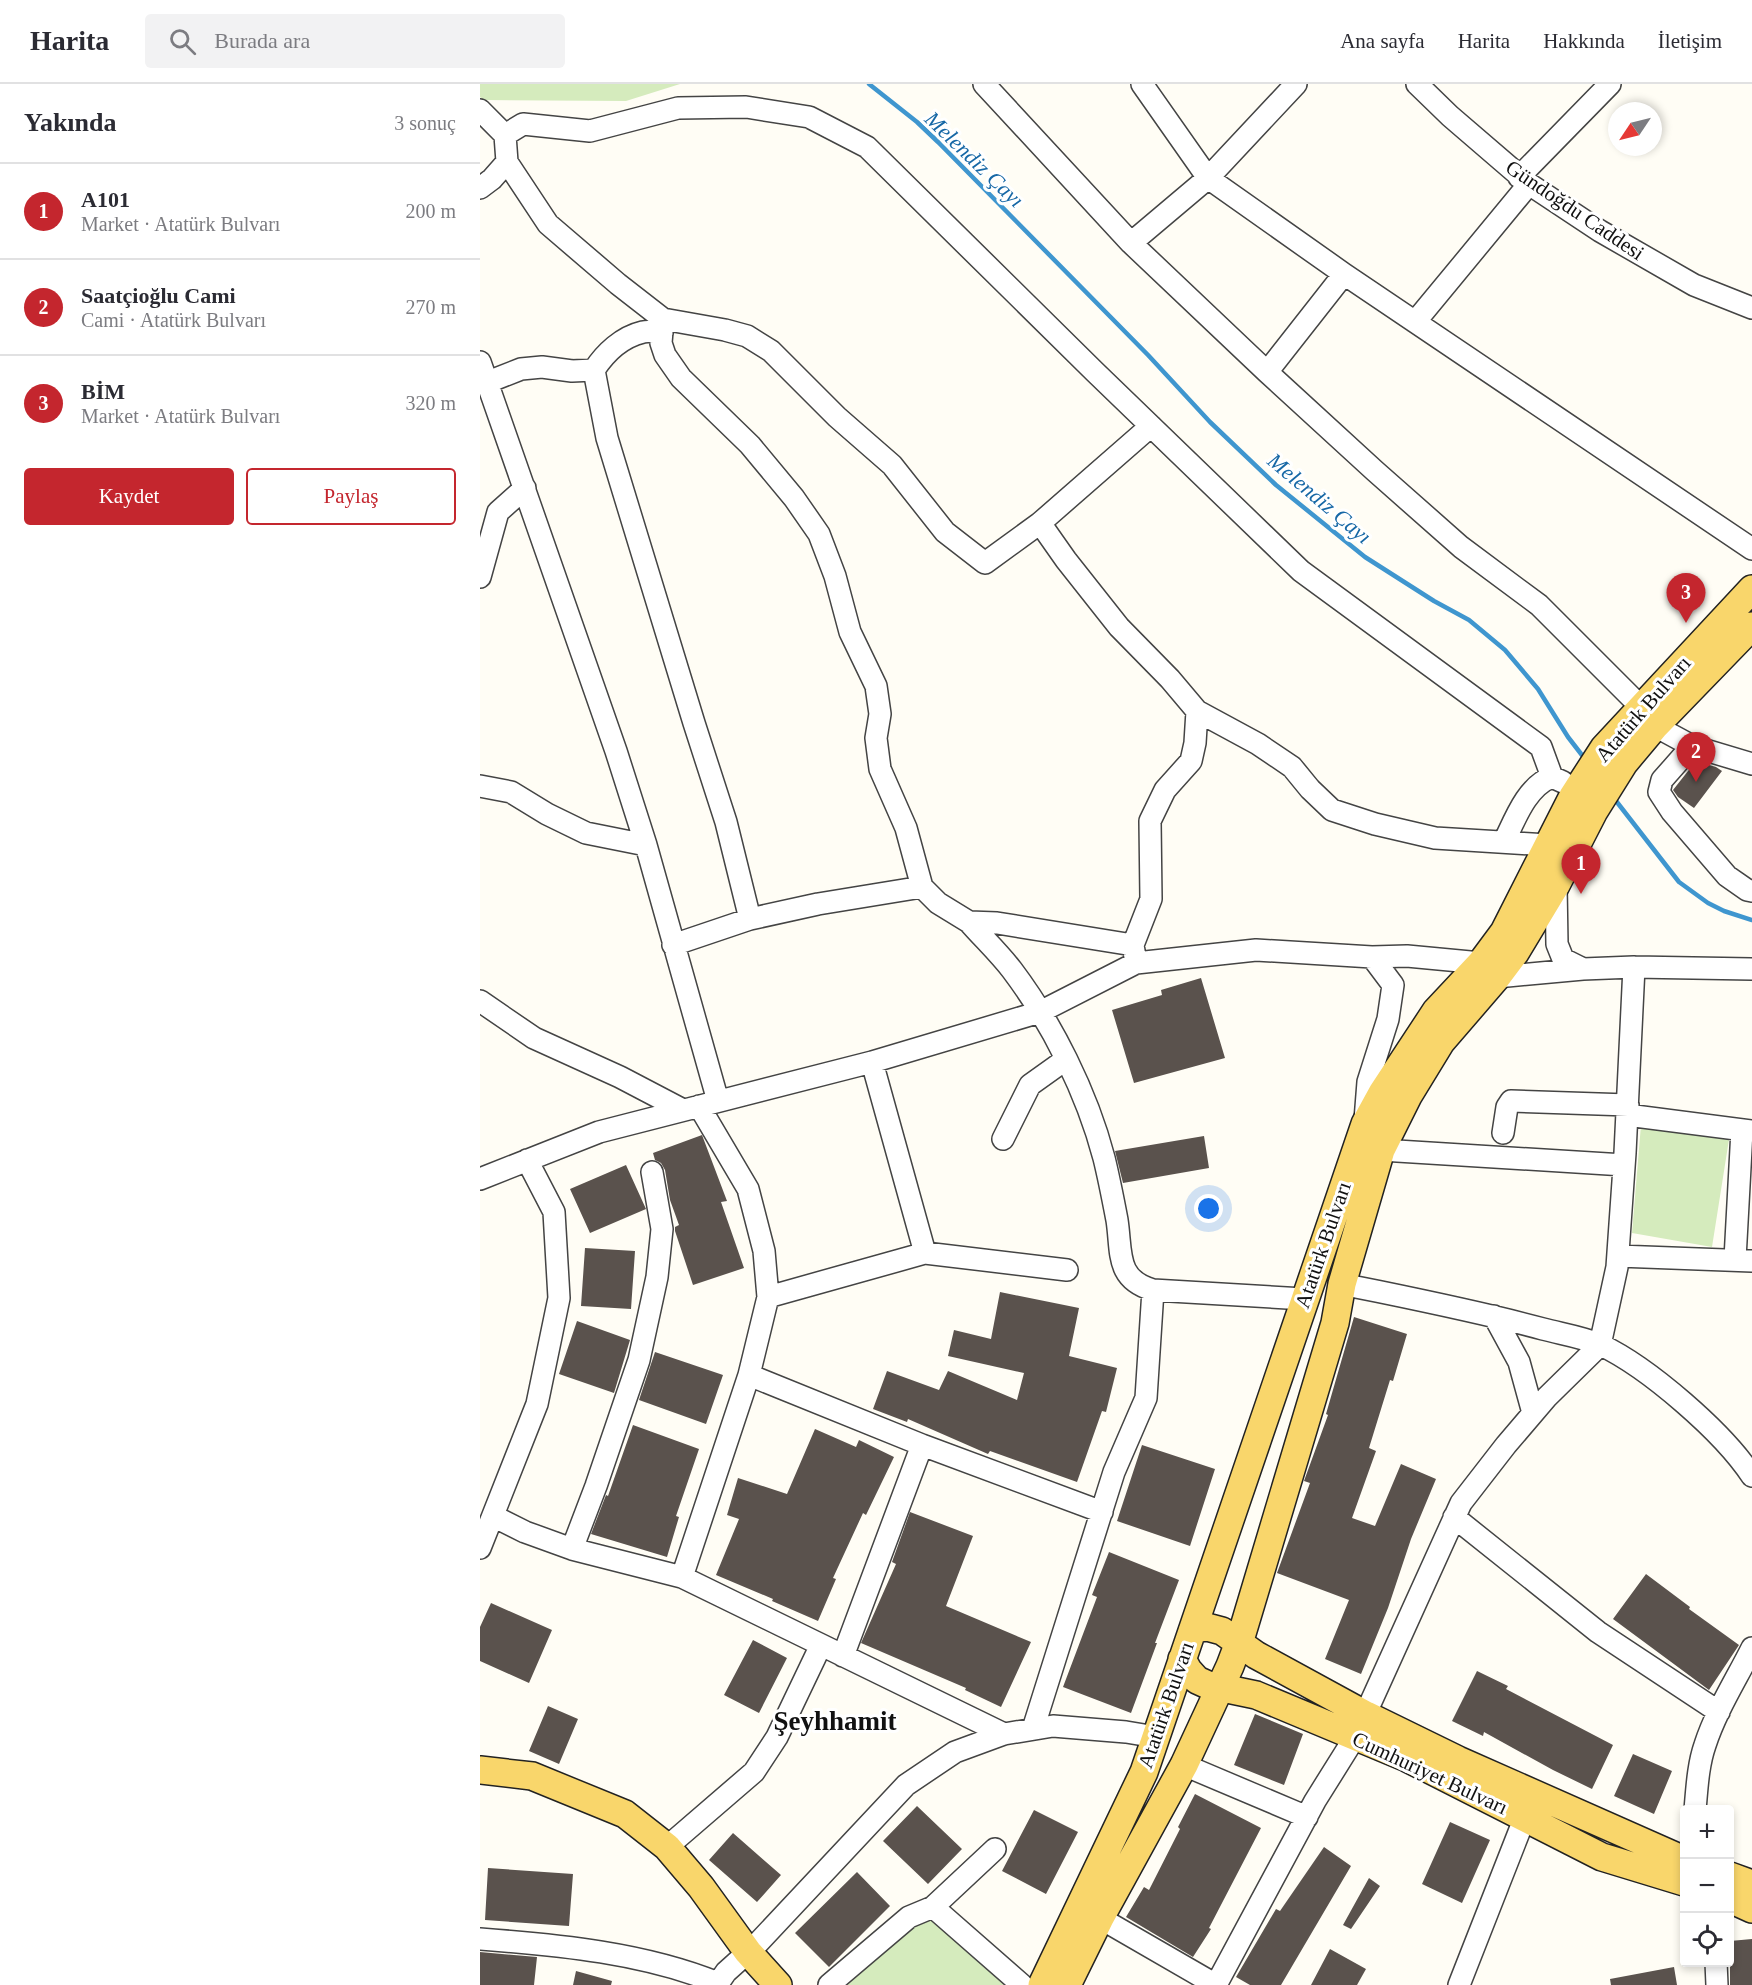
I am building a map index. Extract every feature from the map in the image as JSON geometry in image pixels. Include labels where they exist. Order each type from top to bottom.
[{"type":"main road","name":"Atatürk Bulvarı","points":[[1067,1985],[1100,1918],[1184,1765],[1239,1643],[1335,1323],[1342,1284],[1381,1150],[1408,1096],[1490,970],[1504,932],[1548,844],[1614,756],[1752,589]]},
{"type":"main road","name":"Atatürk Bulvarı","points":[[1648,717],[1752,626]]},
{"type":"main road","name":"Atatürk Bulvarı","points":[[1042,1985],[1144,1772],[1365,1124],[1382,1093],[1436,1011],[1515,953],[1556,885],[1582,799]]},
{"type":"main road","name":"Cumhuriyet Bulvarı","points":[[1192,1631],[1199,1628],[1214,1628],[1232,1637],[1407,1758],[1602,1857],[1680,1881]]},
{"type":"main road","name":"Cumhuriyet Bulvarı","points":[[1182,1659],[1197,1680],[1220,1689],[1256,1695],[1360,1726],[1458,1760],[1682,1859]]},
{"type":"main road","points":[[480,1770],[532,1776],[625,1814],[667,1847],[748,1952],[778,1985]]},
{"type":"main road","points":[[1734,1877],[1752,1884]]},
{"type":"main road","points":[[1734,1901],[1752,1909]]},
{"type":"street","points":[[984,84],[1131,243],[1267,372],[1461,547],[1539,605],[1648,717],[1692,746],[1752,764]]},
{"type":"street","points":[[1142,84],[1208,178],[1344,274],[1752,549]]},
{"type":"street","points":[[1131,243],[1208,178],[1296,84]]},
{"type":"street","name":"Gündoğdu Caddesi","points":[[1418,84],[1450,116],[1524,180],[1600,231],[1685,279],[1752,308]]},
{"type":"street","points":[[1415,322],[1524,180],[1610,84]]},
{"type":"street","points":[[505,135],[523,124],[590,131],[678,108],[746,107],[809,117],[867,147],[1301,571],[1541,747],[1552,777],[1582,799]]},
{"type":"street","points":[[480,110],[505,135],[507,162],[548,224],[663,326]]},
{"type":"street","points":[[480,188],[507,162]]},
{"type":"street","points":[[1267,372],[1344,274]]},
{"type":"street","points":[[750,920],[726,822],[607,438],[594,370],[603,357],[622,342],[644,331],[663,326],[725,330],[747,336],[771,351],[837,417],[892,465],[945,532],[986,563],[1040,523],[1151,426]]},
{"type":"street","points":[[663,326],[661,343],[665,355],[681,378],[750,445],[795,498],[819,534],[835,576],[850,632],[876,686],[880,714],[876,738],[880,769],[906,828],[922,886],[938,903],[969,922],[1011,970],[1040,1012],[1081,1091],[1104,1157],[1117,1222],[1120,1258],[1130,1278],[1138,1286],[1153,1290],[1304,1299]]},
{"type":"street","points":[[480,362],[616,751],[646,845],[674,945],[700,1106],[748,1189],[764,1251],[768,1297],[749,1375],[682,1577]]},
{"type":"street","points":[[488,382],[521,369],[594,370]]},
{"type":"street","points":[[480,577],[498,512],[525,488]]},
{"type":"street","points":[[1040,523],[1119,627],[1170,679],[1197,711],[1258,744],[1292,767],[1310,789],[1332,810],[1375,824],[1435,838],[1548,844]]},
{"type":"street","points":[[480,1179],[599,1132],[872,1062],[1040,1012],[1135,954],[1151,899],[1150,821],[1165,790],[1191,761],[1195,743],[1197,711]]},
{"type":"street","points":[[1692,746],[1662,780],[1659,792],[1672,812],[1727,876],[1752,891]]},
{"type":"street","points":[[1504,842],[1521,808],[1541,781],[1552,777]]},
{"type":"street","points":[[480,786],[511,792],[547,814],[586,833],[646,845]]},
{"type":"street","points":[[1556,885],[1557,944],[1563,959],[1583,969]]},
{"type":"street","points":[[674,945],[750,920],[818,904],[922,886]]},
{"type":"street","points":[[969,922],[997,923],[1135,954],[1256,950],[1372,957],[1407,956],[1490,970],[1634,967],[1752,969]]},
{"type":"street","points":[[1365,1124],[1368,1082],[1388,1019],[1394,985],[1372,957]]},
{"type":"street","points":[[1100,1918],[1216,1985],[1307,1817],[1360,1726],[1461,1503],[1533,1413],[1600,1345],[1618,1257],[1634,967]]},
{"type":"street","points":[[480,1001],[534,1038],[620,1077],[700,1106]]},
{"type":"street","points":[[1003,1139],[1030,1085],[1065,1060]]},
{"type":"street","points":[[872,1062],[926,1253]]},
{"type":"street","points":[[1503,1133],[1507,1107],[1511,1101],[1627,1110],[1747,1130],[1744,1260],[1618,1257]]},
{"type":"street","points":[[1381,1150],[1624,1165]]},
{"type":"street","points":[[480,1548],[537,1404],[559,1298],[554,1212],[527,1160]]},
{"type":"street","points":[[572,1549],[639,1360],[657,1277],[662,1229],[652,1172]]},
{"type":"street","points":[[768,1297],[926,1253],[1066,1270]]},
{"type":"street","points":[[1342,1284],[1494,1316],[1600,1345],[1646,1374],[1681,1401],[1716,1433],[1745,1453],[1752,1476]]},
{"type":"street","points":[[1033,1729],[1114,1472],[1146,1398],[1153,1290]]},
{"type":"street","points":[[1494,1316],[1519,1362],[1533,1413]]},
{"type":"street","points":[[749,1375],[922,1445],[1102,1512]]},
{"type":"street","points":[[843,1656],[922,1445]]},
{"type":"street","points":[[493,1516],[525,1533],[572,1549],[682,1577],[1004,1734]]},
{"type":"street","points":[[1454,1517],[1598,1632],[1719,1712]]},
{"type":"street","points":[[667,1847],[754,1772],[777,1737],[820,1645]]},
{"type":"street","points":[[1695,1805],[1705,1746],[1719,1712],[1752,1648]]},
{"type":"street","points":[[480,1939],[535,1943],[636,1959],[689,1972],[718,1984],[726,1972],[748,1952],[906,1785],[955,1752],[1004,1734],[1053,1726],[1156,1737]]},
{"type":"street","points":[[1184,1765],[1307,1817]]},
{"type":"street","points":[[1459,1985],[1525,1817]]},
{"type":"street","points":[[829,1985],[909,1917],[933,1907],[995,1849]]},
{"type":"street","points":[[933,1907],[1022,1985]]},
{"type":"street","points":[[1716,1967],[1717,1985]]},
{"type":"green space","points":[[480,84],[680,84],[626,101],[483,100],[480,97]]},
{"type":"green space","points":[[1641,1125],[1730,1133],[1712,1247],[1632,1233]]},
{"type":"green space","points":[[925,1906],[1014,1985],[842,1985]]},
{"type":"building","points":[[1696,761],[1722,771],[1694,808],[1678,797],[1673,790]]},
{"type":"building","points":[[1201,978],[1225,1058],[1134,1083],[1112,1010],[1162,995],[1161,990]]},
{"type":"building","points":[[702,1135],[727,1201],[721,1202],[744,1268],[693,1285],[675,1231],[675,1227],[679,1225],[670,1200],[665,1170],[661,1163],[655,1160],[653,1153]]},
{"type":"building","points":[[1204,1136],[1209,1168],[1123,1183],[1115,1151]]},
{"type":"building","points":[[626,1165],[646,1209],[590,1233],[570,1189]]},
{"type":"building","points":[[585,1248],[635,1251],[631,1309],[581,1306]]},
{"type":"building","points":[[1000,1292],[1079,1308],[1069,1356],[1117,1368],[1106,1412],[1102,1411],[1077,1482],[990,1451],[988,1454],[908,1419],[907,1422],[873,1409],[887,1371],[939,1390],[948,1371],[1017,1400],[1024,1373],[948,1356],[954,1330],[991,1339]]},
{"type":"building","points":[[1354,1317],[1407,1334],[1369,1448],[1376,1451],[1352,1518],[1375,1526],[1401,1464],[1436,1479],[1361,1674],[1325,1659],[1349,1600],[1277,1573],[1310,1483],[1304,1481],[1328,1415],[1326,1414]]},
{"type":"building","points":[[577,1321],[630,1340],[614,1393],[559,1374]]},
{"type":"building","points":[[655,1352],[723,1375],[706,1424],[639,1400]]},
{"type":"building","points":[[633,1425],[699,1449],[676,1516],[679,1517],[667,1557],[591,1534],[606,1495],[608,1496]]},
{"type":"building","points":[[815,1429],[856,1447],[859,1440],[894,1457],[866,1515],[863,1513],[833,1578],[836,1579],[818,1621],[716,1575],[739,1519],[727,1515],[738,1478],[787,1494]]},
{"type":"building","points":[[1142,1445],[1215,1469],[1190,1546],[1117,1521]]},
{"type":"building","points":[[910,1512],[973,1536],[946,1606],[1031,1642],[1001,1707],[965,1690],[966,1688],[861,1643],[896,1564],[892,1562]]},
{"type":"building","points":[[1109,1552],[1179,1580],[1131,1713],[1063,1687],[1097,1597],[1092,1595]]},
{"type":"building","points":[[1646,1574],[1739,1645],[1709,1690],[1613,1619]]},
{"type":"building","points":[[491,1603],[552,1630],[529,1683],[480,1661],[480,1627]]},
{"type":"building","points":[[753,1640],[787,1658],[759,1713],[724,1695]]},
{"type":"building","points":[[1477,1671],[1508,1686],[1506,1689],[1613,1745],[1592,1789],[1484,1732],[1483,1736],[1452,1721]]},
{"type":"building","points":[[548,1706],[578,1719],[559,1764],[529,1751]]},
{"type":"building","points":[[1255,1714],[1303,1734],[1284,1785],[1234,1765]]},
{"type":"building","points":[[1633,1754],[1672,1771],[1654,1814],[1614,1796]]},
{"type":"building","points":[[1195,1794],[1261,1828],[1209,1928],[1211,1929],[1193,1957],[1126,1917],[1144,1887],[1149,1890]]},
{"type":"building","points":[[917,1806],[962,1849],[928,1884],[883,1841]]},
{"type":"building","points":[[1034,1810],[1078,1832],[1046,1894],[1002,1871]]},
{"type":"building","points":[[1450,1822],[1490,1840],[1462,1903],[1422,1884]]},
{"type":"building","points":[[733,1833],[781,1875],[757,1902],[709,1860]]},
{"type":"building","points":[[1324,1847],[1351,1866],[1281,1985],[1250,1985],[1236,1977],[1276,1909],[1280,1911]]},
{"type":"building","points":[[488,1868],[573,1874],[569,1926],[485,1920]]},
{"type":"building","points":[[857,1872],[890,1906],[829,1967],[795,1933]]},
{"type":"building","points":[[1369,1878],[1380,1886],[1351,1929],[1343,1925]]},
{"type":"building","points":[[1752,1939],[1752,1985],[1730,1985],[1730,1967],[1734,1967],[1734,1941]]},
{"type":"building","points":[[1330,1949],[1366,1969],[1357,1985],[1311,1985]]},
{"type":"building","points":[[480,1952],[537,1957],[534,1985],[480,1985]]},
{"type":"building","points":[[1674,1967],[1677,1985],[1611,1985],[1610,1979]]},
{"type":"building","points":[[576,1971],[612,1981],[611,1985],[573,1985]]},
{"type":"waterway","name":"Melendiz Çayı","points":[[869,84],[938,142],[1148,355],[1210,422],[1276,485],[1365,557],[1434,601],[1469,620],[1505,650],[1538,689],[1568,737],[1585,759]]},
{"type":"waterway","name":"Melendiz Çayı","points":[[1613,797],[1679,882],[1708,903],[1752,920]]},
{"type":"place","name":"BİM","points":[[1686,623]]},
{"type":"place","name":"Saatçioğlu Cami","points":[[1696,782]]},
{"type":"place","name":"A101","points":[[1581,894]]},
{"type":"district","name":"Şeyhhamit","points":[[835,1721]]}]
